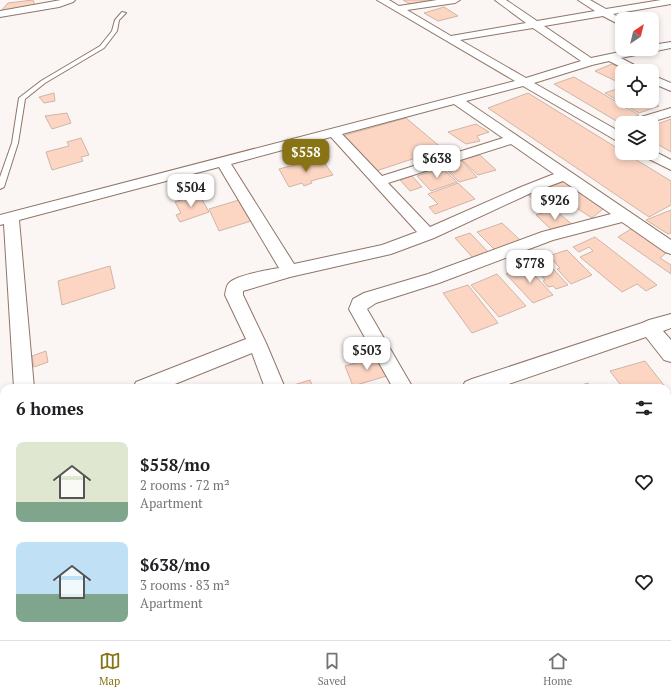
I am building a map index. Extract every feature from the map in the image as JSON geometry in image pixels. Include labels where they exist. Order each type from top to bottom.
[{"type":"street","points":[[0,14],[59,4],[70,0]]},
{"type":"street","points":[[382,0],[615,133]]},
{"type":"street","points":[[398,9],[455,0]]},
{"type":"street","points":[[500,0],[589,62]]},
{"type":"street","points":[[583,0],[615,19]]},
{"type":"street","points":[[450,39],[671,0]]},
{"type":"street","points":[[24,384],[6,219],[525,82],[589,62],[620,56]]},
{"type":"street","points":[[612,58],[624,64]]},
{"type":"street","points":[[659,82],[671,88]]},
{"type":"street","points":[[456,100],[671,248]]},
{"type":"street","points":[[658,116],[671,112]]},
{"type":"street","points":[[610,130],[615,129]]},
{"type":"street","points":[[333,132],[428,234]]},
{"type":"street","points":[[379,181],[513,139]]},
{"type":"street","points":[[659,159],[671,166]]},
{"type":"street","points":[[222,162],[290,272]]},
{"type":"street","points":[[273,384],[257,343],[234,295],[235,287],[243,283],[385,250],[428,234],[526,190],[565,175]]},
{"type":"street","points":[[401,384],[358,309],[359,304],[370,298],[433,279],[548,236],[624,216]]},
{"type":"street","points":[[484,384],[649,327],[671,321]]},
{"type":"street","points":[[649,327],[671,354]]},
{"type":"street","points":[[153,384],[257,343]]},
{"type":"lane","points":[[0,187],[15,143],[22,98],[43,82],[102,47],[114,31],[117,20],[124,13]]},
{"type":"building","points":[[33,0],[35,5],[1,11],[8,3]]},
{"type":"building","points":[[403,0],[435,0],[410,4]]},
{"type":"building","points":[[444,7],[458,16],[438,21],[424,13]]},
{"type":"building","points":[[612,64],[615,66],[615,81],[595,71]]},
{"type":"building","points":[[574,77],[615,101],[615,108],[627,108],[639,115],[615,116],[615,120],[554,84]]},
{"type":"building","points":[[615,89],[615,99],[605,93]]},
{"type":"building","points":[[54,93],[55,101],[44,103],[39,97]]},
{"type":"building","points":[[528,93],[615,147],[615,160],[636,160],[671,181],[671,205],[649,217],[488,108]]},
{"type":"building","points":[[630,108],[653,108],[639,113]]},
{"type":"building","points":[[67,113],[71,123],[52,129],[45,116]]},
{"type":"building","points":[[406,118],[443,149],[376,171],[342,136]]},
{"type":"building","points":[[671,119],[671,152],[659,145],[659,123]]},
{"type":"building","points":[[476,124],[489,132],[477,136],[480,141],[466,144],[448,132]]},
{"type":"building","points":[[81,138],[89,155],[81,157],[83,161],[52,170],[46,152],[69,146],[67,142]]},
{"type":"building","points":[[480,155],[496,170],[478,175],[462,160]]},
{"type":"building","points":[[321,158],[333,175],[311,181],[312,183],[304,186],[302,183],[289,187],[279,169]]},
{"type":"building","points":[[462,161],[477,177],[459,182],[444,167]]},
{"type":"building","points":[[442,168],[457,182],[431,191],[417,176]]},
{"type":"building","points":[[412,176],[422,187],[410,191],[400,180]]},
{"type":"building","points":[[566,181],[604,208],[592,218],[572,205],[541,205],[527,194]]},
{"type":"building","points":[[458,183],[475,199],[435,214],[429,207],[438,204],[428,194]]},
{"type":"building","points":[[199,194],[209,212],[180,222],[176,215],[181,213],[175,202]]},
{"type":"building","points":[[239,200],[251,221],[219,231],[209,209]]},
{"type":"building","points":[[554,209],[575,227],[556,234],[536,215]]},
{"type":"building","points":[[671,210],[671,233],[668,234],[646,220]]},
{"type":"building","points":[[502,223],[520,240],[495,250],[477,232]]},
{"type":"building","points":[[636,226],[671,249],[660,258],[671,265],[671,274],[618,237]]},
{"type":"building","points":[[470,233],[490,254],[475,260],[455,238]]},
{"type":"building","points":[[595,237],[657,285],[646,291],[637,284],[622,292],[580,257],[593,251],[589,247],[579,252],[573,247]]},
{"type":"building","points":[[567,250],[592,275],[571,284],[557,269],[560,268],[549,256]]},
{"type":"building","points":[[546,261],[568,285],[556,289],[553,286],[548,287],[543,281],[545,280],[533,265]]},
{"type":"building","points":[[110,266],[115,288],[62,305],[58,281]]},
{"type":"building","points":[[526,266],[553,295],[533,303],[506,274]]},
{"type":"building","points":[[497,274],[526,306],[499,317],[471,285]]},
{"type":"building","points":[[468,285],[498,323],[472,333],[443,293]]},
{"type":"building","points":[[46,351],[48,362],[34,367],[32,356]]},
{"type":"building","points":[[381,356],[390,375],[360,384],[352,384],[345,366]]},
{"type":"building","points":[[645,361],[663,384],[620,384],[610,371]]},
{"type":"building","points":[[310,380],[312,384],[297,384]]}]
